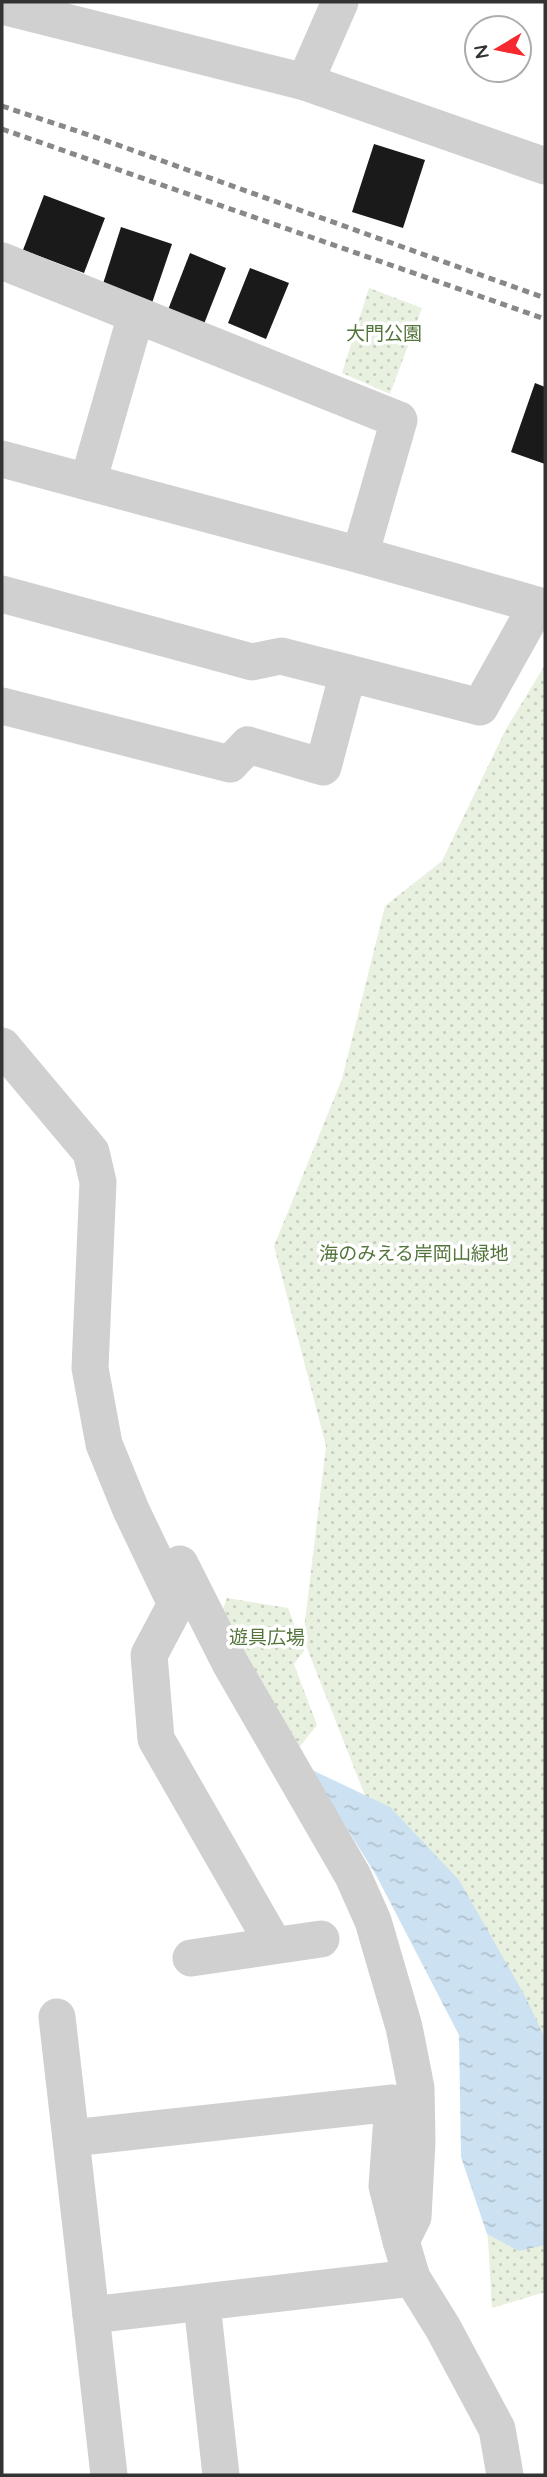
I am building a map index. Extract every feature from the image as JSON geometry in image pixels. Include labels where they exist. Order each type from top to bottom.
[{"type":"street","points":[[304,82],[340,2]]},
{"type":"street","points":[[2,6],[304,82],[545,166]]},
{"type":"street","points":[[2,261],[399,420],[360,555]]},
{"type":"street","points":[[88,482],[136,315]]},
{"type":"street","points":[[2,459],[537,605],[480,707],[281,656],[252,662],[2,594]]},
{"type":"street","points":[[2,706],[230,764],[247,745],[323,767],[348,673]]},
{"type":"street","points":[[2,1046],[91,1152],[99,1182],[90,1367],[104,1444],[176,1604],[149,1655],[156,1739],[274,1945]]},
{"type":"street","points":[[144,1537],[170,1544],[230,1663],[353,1876],[373,1922],[401,2015],[416,2088],[417,2142],[413,2217],[401,2241]]},
{"type":"street","points":[[191,1958],[321,1939]]},
{"type":"street","points":[[57,2017],[109,2475]]},
{"type":"street","points":[[72,2138],[393,2104],[387,2186],[412,2278],[443,2328],[497,2429],[505,2475]]},
{"type":"street","points":[[91,2315],[412,2278]]},
{"type":"street","points":[[202,2304],[221,2475]]},
{"type":"green space","name":"大門公園","points":[[369,288],[422,308],[390,394],[342,373]]},
{"type":"green space","name":"海のみえる岸岡山緑地","points":[[545,665],[545,2292],[492,2308],[479,2085],[303,1638],[326,1446],[274,1246],[342,1079],[385,906],[442,861],[506,729]]},
{"type":"green space","name":"遊具広場","points":[[227,1598],[288,1608],[304,1651],[294,1664],[317,1725],[297,1750],[220,1617]]},
{"type":"water","points":[[310,1769],[390,1807],[459,1880],[525,1996],[545,2038],[545,2245],[519,2251],[487,2234],[461,2157],[459,2035],[376,1875]]},
{"type":"building","points":[[374,144],[425,160],[403,228],[352,212]]},
{"type":"building","points":[[44,195],[105,218],[84,273],[23,250]]},
{"type":"building","points":[[121,227],[172,244],[152,303],[102,287]]},
{"type":"building","points":[[190,253],[226,268],[202,329],[166,315]]},
{"type":"building","points":[[250,268],[289,283],[266,339],[228,323]]},
{"type":"building","points":[[535,383],[545,387],[545,464],[511,452]]},
{"type":"railway","points":[[2,106],[545,298]]},
{"type":"railway","points":[[2,129],[545,319]]}]
